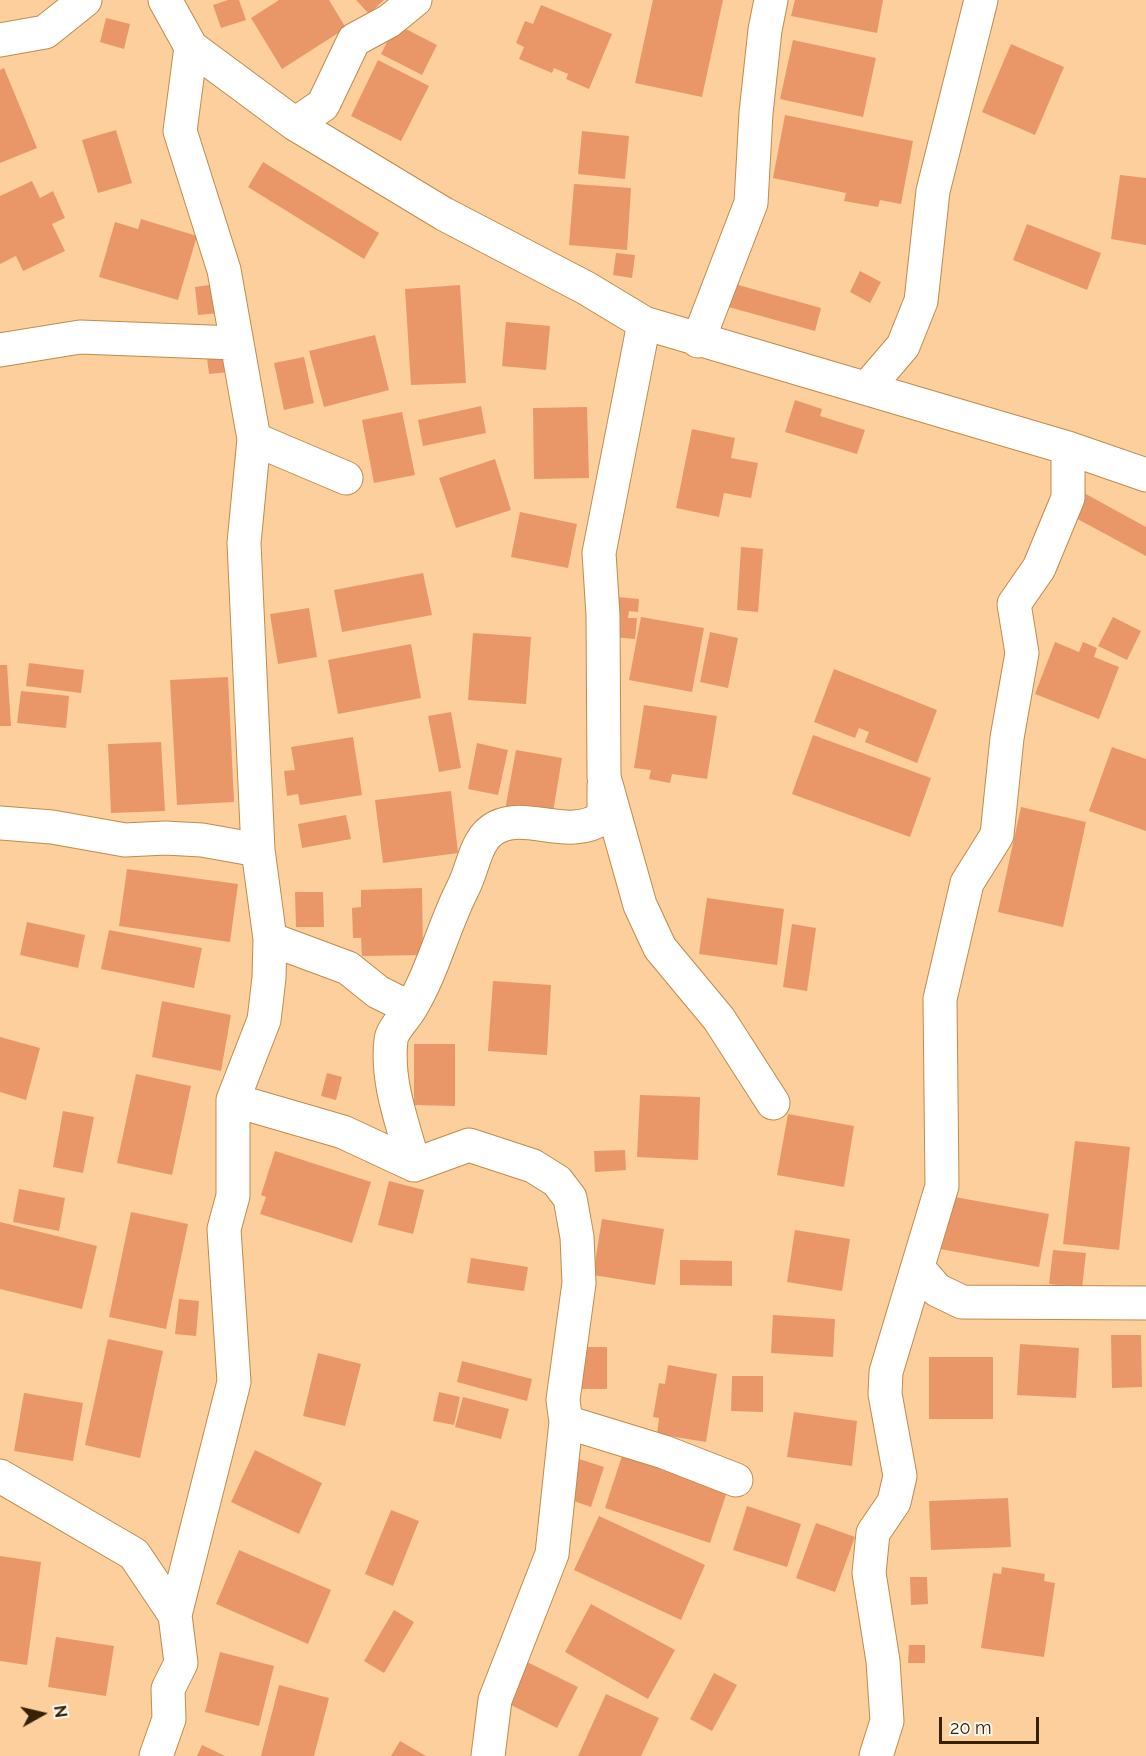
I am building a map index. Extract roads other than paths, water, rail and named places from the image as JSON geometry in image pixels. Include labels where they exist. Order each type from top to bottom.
[{"type":"street","points":[[0,39],[45,32],[85,0]]},
{"type":"street","points":[[165,0],[191,47],[295,124],[444,214],[586,288],[644,323],[1068,448],[1146,475]]},
{"type":"street","points":[[295,124],[323,105],[354,40],[389,21],[415,0]]},
{"type":"street","points":[[698,340],[751,203],[756,113],[765,30],[771,0]]},
{"type":"street","points":[[867,388],[903,346],[921,301],[933,191],[981,0]]},
{"type":"street","points":[[156,1756],[169,1719],[168,1689],[181,1663],[175,1615],[234,1382],[224,1229],[232,1196],[235,1148],[233,1100],[264,1020],[270,939],[258,850],[244,543],[254,439],[224,270],[180,132],[191,47]]},
{"type":"street","points":[[414,1165],[389,1073],[391,1037],[411,1008],[449,915],[471,871],[482,838],[497,827],[512,822],[576,827],[595,823],[604,817],[603,615],[599,554],[644,323]]},
{"type":"street","points":[[0,350],[80,337],[236,343]]},
{"type":"street","points":[[254,439],[346,478]]},
{"type":"street","points":[[876,1756],[887,1721],[883,1661],[869,1573],[873,1533],[894,1502],[900,1476],[885,1394],[886,1372],[919,1269],[942,1186],[940,999],[967,883],[998,835],[1007,738],[1022,653],[1014,604],[1039,568],[1068,498],[1068,448]]},
{"type":"street","points":[[604,777],[640,905],[660,948],[718,1019],[773,1103]]},
{"type":"street","points":[[0,824],[52,827],[125,840],[165,837],[202,840],[258,850]]},
{"type":"street","points":[[270,939],[348,968],[378,992],[411,1008]]},
{"type":"street","points":[[233,1100],[343,1132],[414,1165],[469,1145],[533,1166],[557,1181],[570,1198],[577,1237],[579,1283],[563,1400],[566,1422],[552,1554],[495,1700],[488,1756]]},
{"type":"street","points":[[919,1269],[937,1290],[962,1302],[1146,1303]]},
{"type":"street","points":[[566,1422],[664,1452],[736,1480]]},
{"type":"street","points":[[0,1476],[134,1554],[175,1615]]}]
